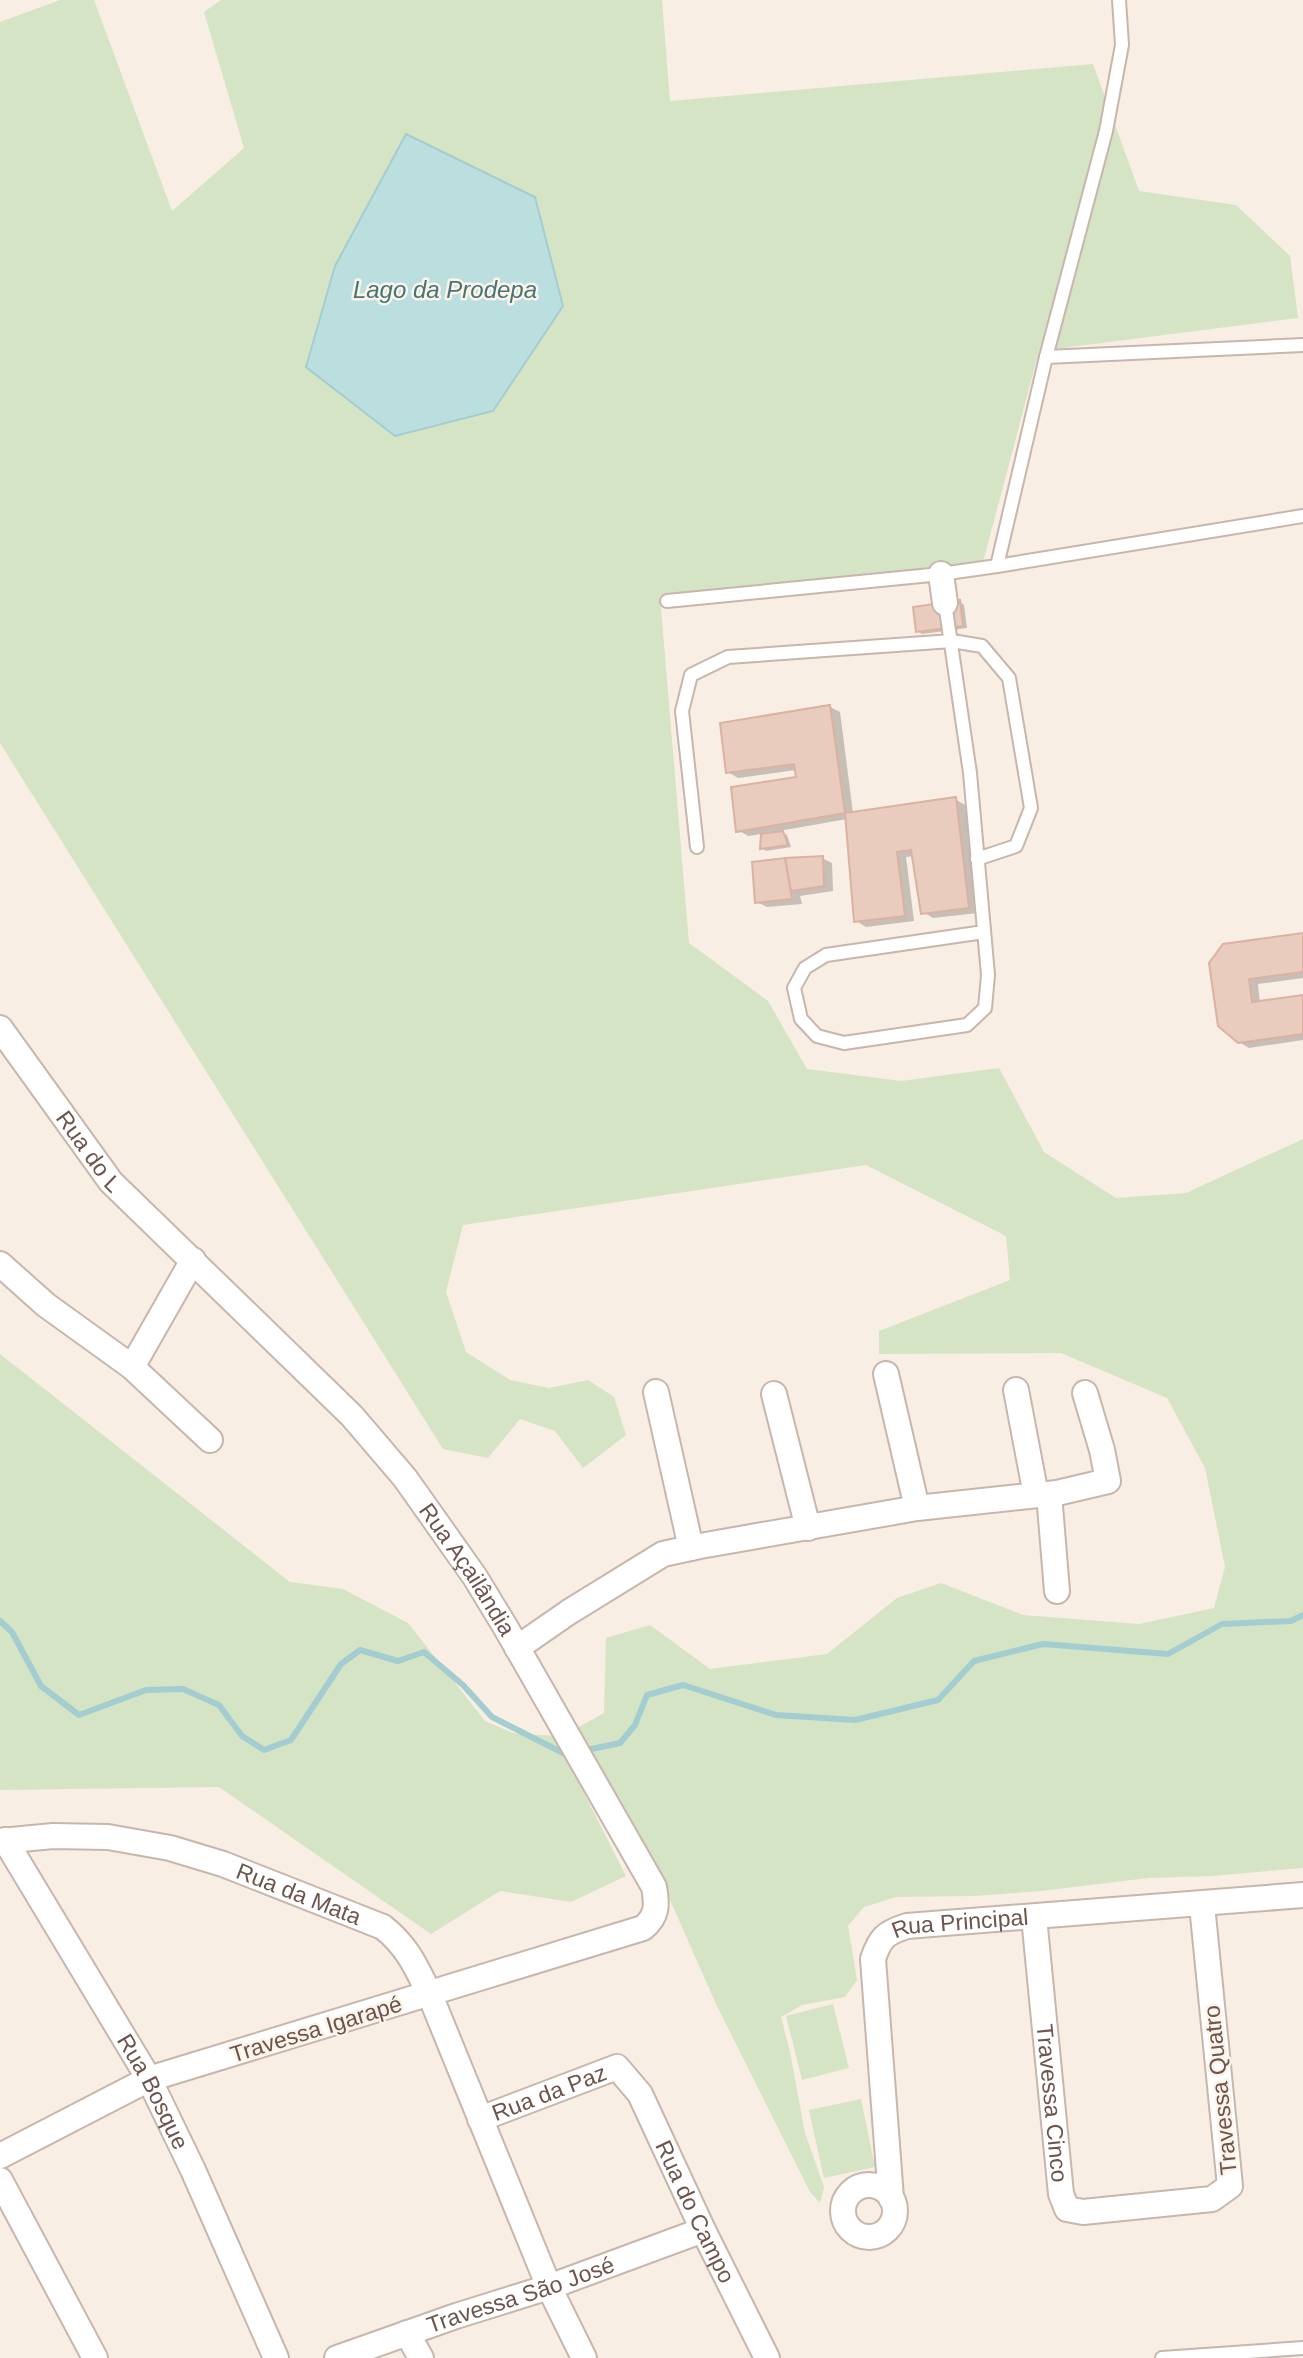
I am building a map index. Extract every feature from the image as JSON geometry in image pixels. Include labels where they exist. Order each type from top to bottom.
[{"type":"street","points":[[941,574],[945,603]]},
{"type":"street","name":"Rua do L","points":[[0,1028],[111,1182],[193,1260]]},
{"type":"street","points":[[132,1367],[193,1260]]},
{"type":"street","name":"Rua Açailândia","points":[[193,1260],[352,1416],[405,1478],[475,1577],[654,1886],[656,1913],[651,1922],[643,1927]]},
{"type":"street","points":[[0,1264],[46,1304],[132,1367],[210,1440]]},
{"type":"street","points":[[886,1374],[917,1508]]},
{"type":"street","points":[[1016,1390],[1043,1494],[1057,1591]]},
{"type":"street","points":[[656,1392],[691,1548]]},
{"type":"street","points":[[517,1648],[569,1612],[663,1554],[917,1508],[1043,1494],[1108,1481],[1085,1393]]},
{"type":"street","points":[[774,1394],[808,1528]]},
{"type":"street","name":"Rua da Mata","points":[[3,1840],[54,1836],[108,1837],[170,1849],[222,1864],[383,1927],[409,1952],[430,1995],[480,2119]]},
{"type":"street","name":"Rua Bosque","points":[[3,1840],[149,2079],[193,2169],[276,2358]]},
{"type":"street","name":"Rua Principal","points":[[891,2198],[873,1959],[879,1941],[891,1931],[906,1926],[1202,1905],[1303,1895]]},
{"type":"street","name":"Travessa Quatro","points":[[1146,2206],[1212,2200],[1230,2186],[1202,1905]]},
{"type":"street","name":"Travessa Cinco","points":[[1034,1917],[1061,2194],[1067,2209],[1083,2212],[1146,2206]]},
{"type":"street","name":"Travessa Igarapé","points":[[0,2155],[149,2079],[430,1995],[643,1927]]},
{"type":"street","name":"Rua da Paz","points":[[480,2119],[617,2067]]},
{"type":"street","name":"Rua do Campo","points":[[617,2067],[640,2094],[767,2358]]},
{"type":"street","points":[[480,2119],[549,2287],[584,2358]]},
{"type":"street","points":[[0,2180],[95,2358]]},
{"type":"street","name":"Travessa São José","points":[[337,2358],[549,2287],[704,2230]]},
{"type":"street","points":[[407,2333],[421,2358]]},
{"type":"lane","points":[[997,566],[1046,357],[1106,131],[1122,45],[1119,0]]},
{"type":"lane","points":[[1046,357],[1303,345]]},
{"type":"lane","points":[[667,601],[941,574],[1303,516]]},
{"type":"lane","points":[[945,603],[970,773],[988,975],[985,1008],[967,1025],[844,1043],[817,1036],[801,1019],[793,988],[805,968],[826,956],[984,932]]},
{"type":"lane","points":[[697,847],[682,711],[691,675],[728,657],[952,641],[982,646],[1009,678],[1031,808],[1016,846],[977,859]]},
{"type":"lane","points":[[1162,2358],[1303,2348]]},
{"type":"green space","points":[[60,0],[94,0],[172,211],[244,148],[204,12],[221,0],[662,0],[670,101],[1093,64],[1139,191],[1236,205],[1290,256],[1298,318],[1039,351],[982,566],[660,596],[689,943],[768,1001],[807,1069],[901,1081],[999,1068],[1044,1152],[1116,1198],[1186,1193],[1303,1139],[1303,1868],[1148,1878],[974,1896],[896,1897],[864,1907],[848,1926],[857,1980],[845,1997],[802,2005],[781,2017],[805,2133],[824,2187],[820,2203],[810,2192],[716,2004],[663,1884],[620,1799],[585,1750],[577,1728],[604,1713],[606,1638],[650,1625],[710,1669],[827,1654],[897,1598],[941,1583],[1023,1615],[1139,1624],[1214,1608],[1225,1567],[1205,1468],[1167,1398],[1061,1353],[879,1354],[879,1331],[1010,1280],[1006,1236],[866,1165],[463,1225],[446,1292],[466,1352],[510,1380],[549,1388],[588,1380],[614,1397],[626,1435],[583,1468],[555,1431],[520,1419],[488,1458],[443,1449],[0,743],[0,22]]},
{"type":"green space","points":[[0,1354],[290,1582],[343,1589],[408,1623],[485,1721],[513,1733],[555,1736],[626,1876],[571,1902],[500,1891],[431,1934],[219,1787],[0,1790]]},
{"type":"green space","points":[[833,2004],[849,2068],[802,2080],[786,2016]]},
{"type":"green space","points":[[861,2099],[875,2167],[824,2178],[809,2110]]},
{"type":"water","name":"Lago da Prodepa","points":[[406,134],[535,197],[563,306],[493,411],[395,436],[306,367],[335,266]]},
{"type":"building","points":[[960,600],[963,626],[916,632],[913,607]]},
{"type":"building","points":[[830,705],[845,813],[736,832],[731,787],[796,777],[794,764],[726,773],[720,723]]},
{"type":"building","points":[[956,797],[969,908],[921,914],[911,850],[897,852],[905,916],[854,922],[845,813]]},
{"type":"building","points":[[783,831],[788,845],[760,849],[761,834]]},
{"type":"building","points":[[823,856],[824,886],[791,891],[785,858]]},
{"type":"building","points":[[785,858],[792,899],[755,903],[752,862]]},
{"type":"building","points":[[1303,933],[1303,972],[1249,979],[1252,1002],[1303,995],[1303,1034],[1238,1043],[1218,1026],[1209,963],[1223,944]]},
{"type":"waterway","points":[[582,1751],[620,1743],[635,1725],[647,1695],[683,1685],[776,1715],[855,1720],[938,1700],[974,1661],[1043,1644],[1168,1654],[1222,1624],[1291,1621],[1303,1615]]},
{"type":"waterway","points":[[0,1621],[12,1632],[41,1686],[79,1715],[146,1690],[183,1689],[219,1705],[242,1736],[264,1750],[291,1740],[341,1664],[360,1650],[398,1661],[424,1652],[463,1685],[492,1717],[565,1754],[571,1753]]}]
